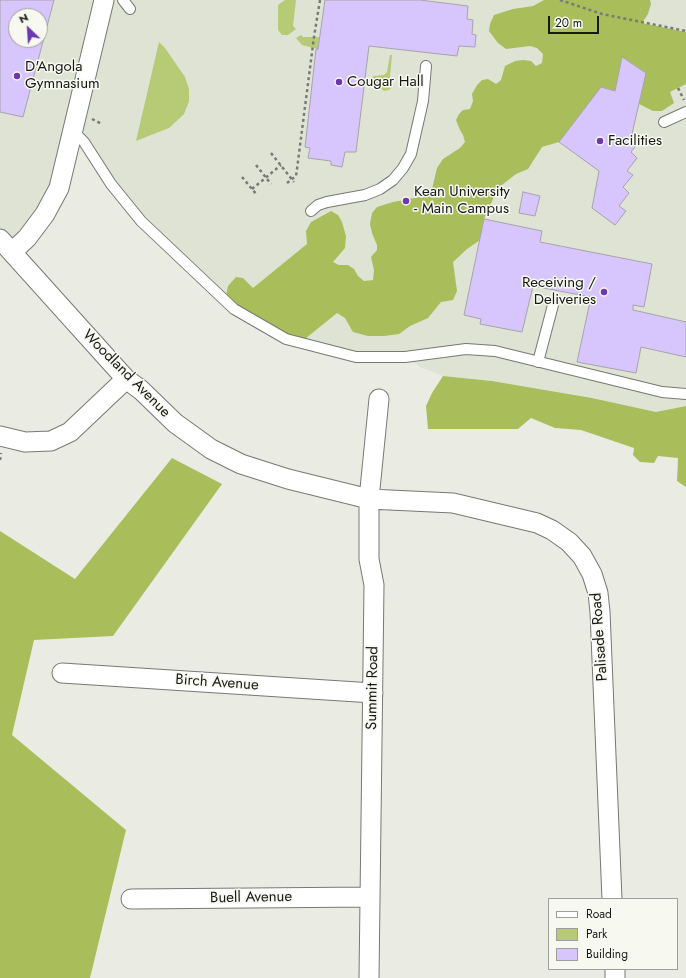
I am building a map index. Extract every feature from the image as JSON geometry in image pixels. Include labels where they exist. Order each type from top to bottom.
[{"type":"street","points":[[6,246],[27,238],[44,214],[59,188],[104,0]]},
{"type":"street","name":"Woodland Avenue","points":[[6,246],[126,379],[141,390],[175,423],[210,450],[241,464],[281,477],[369,499]]},
{"type":"street","points":[[0,436],[26,442],[50,441],[70,432],[126,379]]},
{"type":"street","name":"Summit Road","points":[[369,978],[374,585],[370,558],[369,499],[379,399]]},
{"type":"street","name":"Palisade Road","points":[[369,499],[453,503],[537,523],[552,530],[569,542],[582,556],[594,580],[598,593],[600,612],[612,898]]},
{"type":"street","name":"Birch Avenue","points":[[62,673],[372,693]]},
{"type":"street","name":"Buell Avenue","points":[[131,899],[370,897]]},
{"type":"lane","points":[[123,0],[130,9]]},
{"type":"lane","points":[[311,211],[318,205],[327,202],[365,195],[380,189],[393,180],[403,168],[411,154],[423,101],[426,66]]},
{"type":"lane","points":[[664,122],[686,112]]},
{"type":"lane","points":[[73,131],[84,142],[111,184],[142,221],[234,309],[286,339],[356,357],[405,357],[466,349],[495,351],[662,392],[686,394]]},
{"type":"lane","points":[[538,362],[553,305]]},
{"type":"path","points":[[287,183],[296,176],[320,0]]},
{"type":"path","points":[[560,0],[602,14],[686,31]]},
{"type":"path","points":[[678,88],[686,105]]},
{"type":"path","points":[[271,153],[294,182]]},
{"type":"path","points":[[256,165],[271,184]]},
{"type":"path","points":[[252,189],[281,165]]},
{"type":"path","points":[[242,177],[257,195]]},
{"type":"shaded area","name":"Kean University - Main Campus","points":[[0,0],[686,0],[686,406],[656,412],[592,398],[492,381],[443,376],[422,368],[405,357],[356,357],[286,339],[234,309],[141,221],[73,131],[59,188],[27,238],[0,239]]},
{"type":"green space","points":[[285,0],[296,0],[293,26],[296,29],[288,35],[282,35],[278,30],[278,5]]},
{"type":"green space","points":[[544,0],[650,0],[651,4],[648,14],[642,23],[686,32],[686,84],[670,92],[674,103],[662,111],[653,111],[639,104],[646,73],[622,57],[615,91],[601,87],[559,142],[542,147],[528,169],[516,174],[498,188],[484,219],[480,240],[467,249],[453,262],[457,291],[453,300],[441,302],[428,318],[410,326],[399,334],[368,336],[353,332],[345,318],[337,313],[300,343],[225,300],[228,286],[236,277],[243,278],[253,288],[307,244],[306,231],[311,222],[331,211],[338,215],[342,222],[346,236],[345,248],[333,262],[339,265],[348,265],[354,269],[358,276],[364,281],[373,280],[374,270],[371,257],[377,250],[377,245],[370,224],[372,213],[377,207],[393,202],[420,197],[432,189],[437,168],[443,159],[460,148],[465,142],[456,120],[463,110],[470,109],[473,101],[472,94],[482,80],[488,79],[496,84],[501,80],[505,66],[515,61],[531,61],[536,66],[542,63],[543,54],[537,48],[530,46],[506,49],[498,43],[489,31],[494,15],[513,9],[533,6]]},
{"type":"green space","points":[[301,35],[303,37],[320,37],[318,49],[302,45],[296,38]]},
{"type":"green space","points":[[159,42],[165,48],[185,77],[189,89],[189,101],[184,114],[169,128],[136,141]]},
{"type":"green space","points":[[390,55],[392,55],[389,87],[392,87],[389,90],[384,91],[378,84],[364,84],[365,80],[369,80],[374,76],[384,75],[387,72]]},
{"type":"green space","points":[[443,376],[492,381],[592,398],[656,412],[686,406],[686,487],[677,481],[678,458],[658,456],[654,463],[640,462],[633,455],[634,448],[581,430],[555,428],[531,418],[518,429],[428,429],[426,406]]},
{"type":"green space","points":[[172,458],[222,484],[113,636],[34,640],[12,735],[126,830],[90,978],[0,978],[0,531],[75,579]]},
{"type":"building","name":"D'Angola Gymnasium","points":[[0,0],[54,0],[48,23],[48,8],[8,8],[8,48],[41,48],[23,117],[0,112]]},
{"type":"building","name":"Cougar Hall","points":[[325,0],[420,0],[468,6],[467,19],[473,20],[472,34],[476,35],[475,47],[459,46],[457,56],[369,46],[356,152],[345,152],[342,167],[331,165],[331,161],[308,158],[310,148],[305,147],[316,49],[318,49]]},
{"type":"building","name":"Facilities","points":[[622,57],[646,73],[632,134],[641,139],[631,152],[637,158],[627,171],[633,175],[623,187],[629,193],[619,206],[626,211],[615,225],[592,208],[599,171],[559,142],[601,87],[615,91]]},
{"type":"building","points":[[523,192],[540,196],[535,216],[519,213]]},
{"type":"building","name":"Receiving / Deliveries","points":[[484,219],[542,231],[540,242],[652,264],[644,307],[633,305],[633,310],[686,322],[686,357],[641,347],[636,373],[577,362],[591,297],[533,286],[522,332],[480,324],[481,319],[464,315]]},
{"type":"place","name":"D'Angola Gymnasium","points":[[17,76]]},
{"type":"place","name":"Cougar Hall","points":[[339,82]]},
{"type":"place","name":"Facilities","points":[[600,141]]},
{"type":"place","name":"Kean University - Main Campus","points":[[406,201]]},
{"type":"place","name":"Receiving / Deliveries","points":[[604,292]]}]
